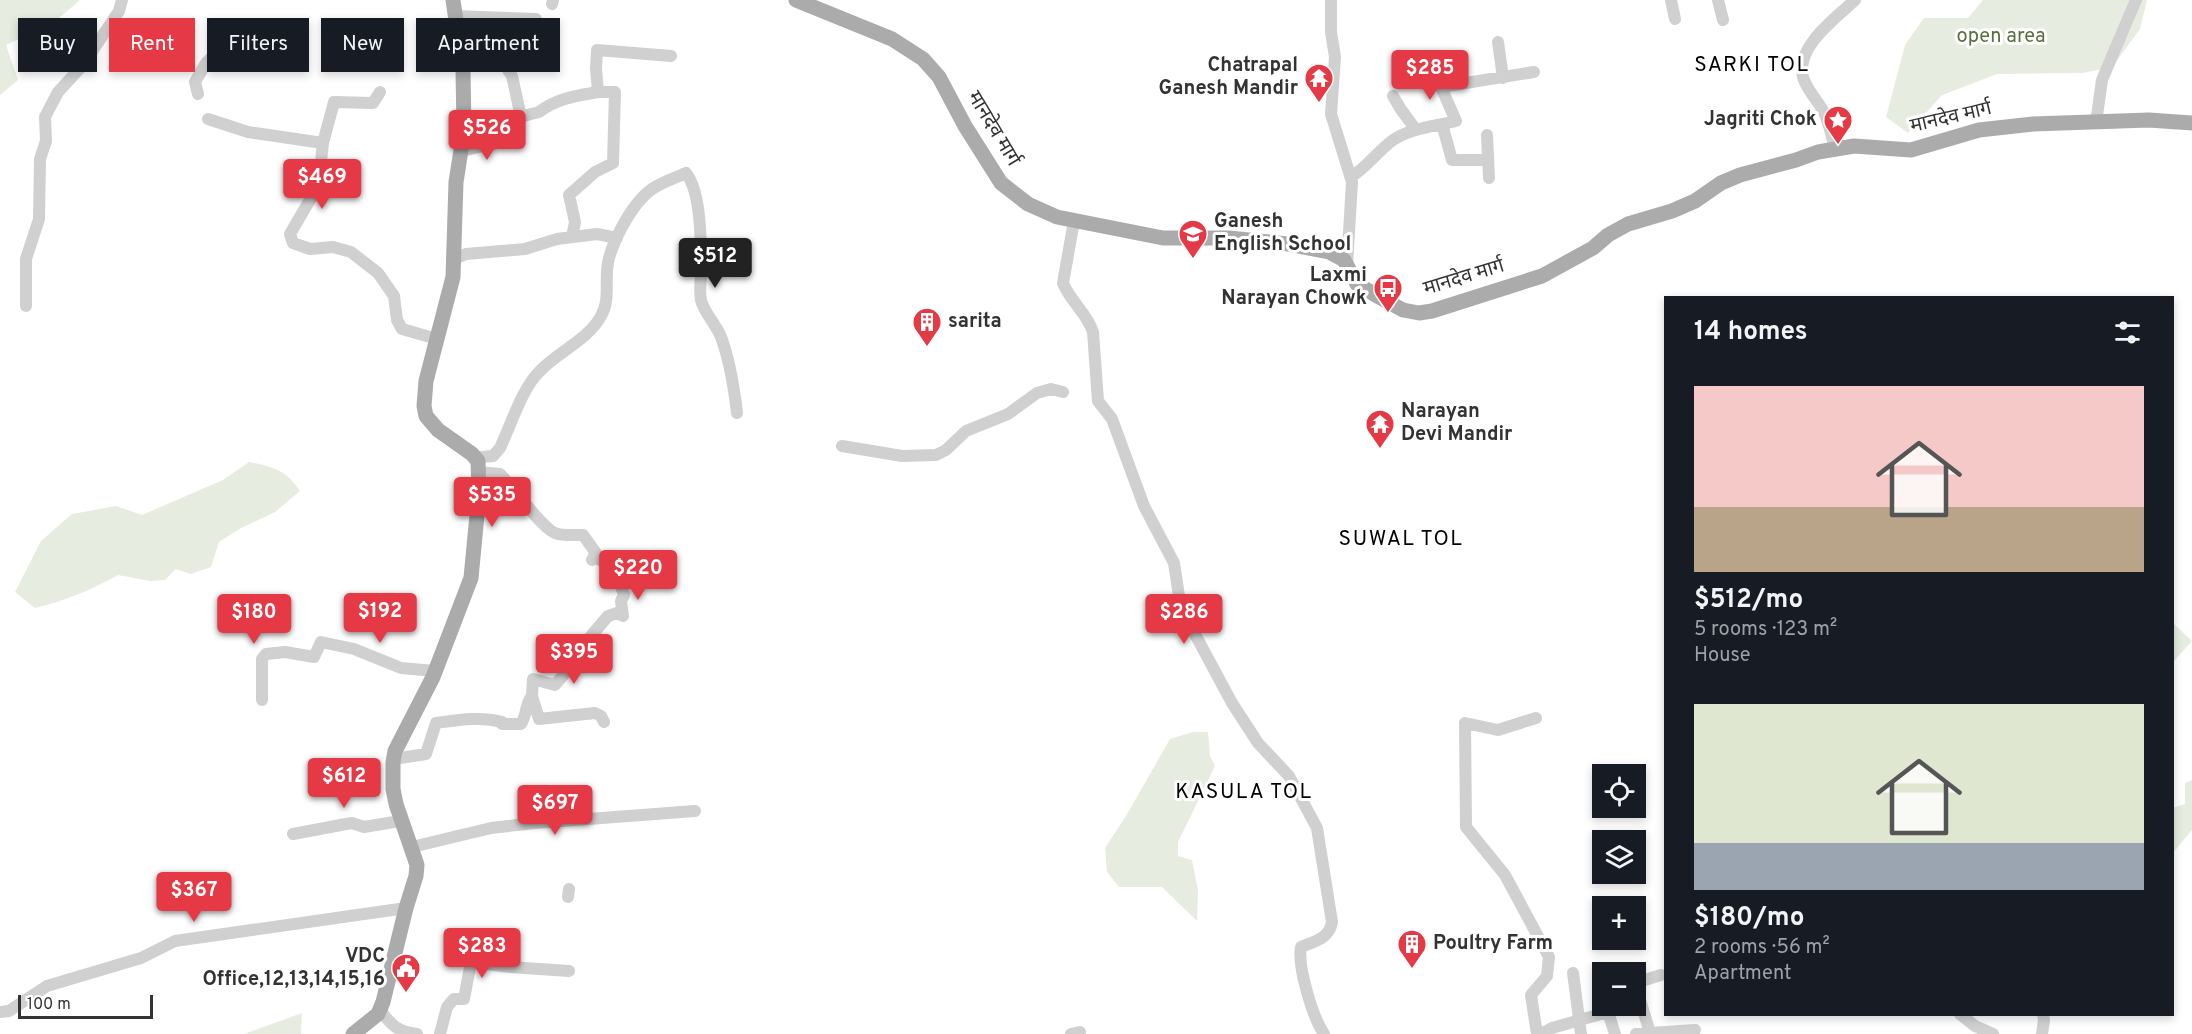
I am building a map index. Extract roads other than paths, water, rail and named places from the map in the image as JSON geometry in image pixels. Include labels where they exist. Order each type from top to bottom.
[{"type":"main road","points":[[353,1034],[380,1010],[416,876],[417,865],[412,847],[400,821],[393,789],[393,759],[401,736],[435,671],[471,578],[479,494],[478,467],[472,454],[438,430],[426,416],[423,395],[453,277],[456,182],[464,131],[463,69],[453,0]]},
{"type":"main road","name":"मानदेव मार्ग","points":[[796,0],[892,39],[923,59],[939,76],[965,126],[1001,183],[1028,204],[1057,217],[1163,238],[1229,238],[1288,244],[1329,252],[1344,260],[1357,284],[1403,310],[1419,313],[1432,311],[1549,273],[1593,248],[1618,229],[1695,201],[1721,183],[1740,175],[1835,148],[1854,146],[1911,150],[1997,127],[2148,120],[2192,123]]},
{"type":"street","points":[[26,306],[26,259],[39,219],[40,159],[46,141],[45,117],[58,92],[83,65],[113,20],[122,0]]},
{"type":"street","points":[[1330,0],[1335,57],[1331,114],[1351,177],[1347,266]]},
{"type":"street","points":[[1671,0],[1675,19]]},
{"type":"street","points":[[1718,0],[1723,20]]},
{"type":"street","points":[[1835,148],[1826,116],[1803,77],[1802,66],[1808,51],[1822,29],[1855,0]]},
{"type":"street","points":[[2096,123],[2102,80],[2136,0]]},
{"type":"street","points":[[454,16],[510,18]]},
{"type":"street","points":[[1498,42],[1503,78]]},
{"type":"street","points":[[598,92],[597,50],[671,56]]},
{"type":"street","points":[[198,94],[195,82],[207,62]]},
{"type":"street","points":[[1351,177],[1360,172],[1394,139],[1416,130],[1456,121],[1441,87],[1438,69]]},
{"type":"street","points":[[509,72],[521,117]]},
{"type":"street","points":[[1441,87],[1534,72]]},
{"type":"street","points":[[380,92],[373,104],[334,102],[323,143],[319,180],[290,234],[292,243],[310,249],[333,247],[351,252],[378,273],[394,296],[397,320],[402,329],[437,339]]},
{"type":"street","points":[[464,131],[539,112],[549,105],[576,94],[615,92],[613,163],[595,172],[569,195],[575,222],[572,237]]},
{"type":"street","points":[[1393,96],[1416,130]]},
{"type":"street","points":[[208,118],[248,132],[323,143]]},
{"type":"street","points":[[1442,124],[1452,159],[1488,160]]},
{"type":"street","points":[[1487,135],[1489,178]]},
{"type":"street","points":[[461,150],[506,141]]},
{"type":"street","points":[[604,722],[601,716],[595,713],[539,719],[532,696],[533,679],[555,685],[566,671],[574,652],[583,648],[608,616],[617,613],[623,616],[621,602],[624,595],[619,581],[619,572],[592,559],[596,553],[583,535],[555,533],[540,522],[500,474],[478,467],[482,458],[493,456],[500,448],[537,373],[587,333],[602,315],[607,300],[607,268],[617,238],[632,209],[652,189],[686,173],[697,204],[702,302],[720,333],[733,377],[738,413]]},
{"type":"street","points":[[1074,221],[1063,283],[1066,291],[1090,323],[1093,332],[1100,406],[1112,419],[1144,506],[1174,563],[1179,596],[1189,623],[1232,703],[1258,743],[1289,776],[1317,828],[1332,922],[1330,931],[1325,936],[1301,947],[1299,955],[1306,994],[1318,1026],[1324,1034]]},
{"type":"street","points":[[454,259],[466,254],[525,249],[572,237],[597,234],[617,238]]},
{"type":"street","points":[[842,446],[902,456],[936,455],[946,450],[966,431],[1008,414],[1037,393],[1051,389],[1063,392]]},
{"type":"street","points":[[262,700],[262,659],[266,654],[285,652],[314,657],[321,642],[354,649],[401,668],[435,671]]},
{"type":"street","points":[[393,759],[426,754],[436,723],[475,718],[502,722],[502,724],[521,724],[532,696]]},
{"type":"street","points":[[1536,718],[1498,730],[1465,723],[1466,827],[1505,875],[1549,957],[1547,976],[1531,995],[1539,1034],[1552,1028],[1580,1028],[1597,1016]]},
{"type":"street","points":[[412,847],[491,828],[695,811]]},
{"type":"street","points":[[293,834],[352,823],[364,827],[400,821]]},
{"type":"street","points":[[0,1012],[9,1011],[47,986],[141,958],[175,941],[406,908]]},
{"type":"street","points":[[440,1034],[447,1007],[454,999],[464,999],[471,962],[569,971]]},
{"type":"street","points":[[1573,973],[1580,1028]]},
{"type":"street","points":[[1646,980],[1661,975]]},
{"type":"street","points":[[380,1010],[392,1026],[417,1034]]},
{"type":"street","points":[[1611,1016],[1615,1034]]},
{"type":"street","points":[[1645,1016],[1650,1033]]},
{"type":"street","points":[[1962,1016],[1975,1026],[1993,1034]]},
{"type":"street","points":[[2042,1034],[2043,1016]]},
{"type":"street","points":[[1636,1034],[1695,1030]]},
{"type":"place","name":"Chatrapal Ganesh Mandir","points":[[1319,104]]},
{"type":"place","name":"Jagriti Chok","points":[[1838,146]]},
{"type":"place","name":"Ganesh English School","points":[[1193,260]]},
{"type":"place","name":"Laxmi Narayan Chowk","points":[[1388,314]]},
{"type":"place","name":"sarita","points":[[927,348]]},
{"type":"place","name":"Narayan Devi Mandir","points":[[1380,450]]},
{"type":"place","name":"Poultry Farm","points":[[1412,970]]},
{"type":"place","name":"VDC Office,12,13,14,15,16","points":[[406,994]]},
{"type":"district","name":"SARKI TOL","points":[[1752,65]]},
{"type":"district","name":"SUWAL TOL","points":[[1401,539]]},
{"type":"district","name":"KASULA TOL","points":[[1244,792]]},
{"type":"park label","name":"open area","points":[[2001,37]]}]
